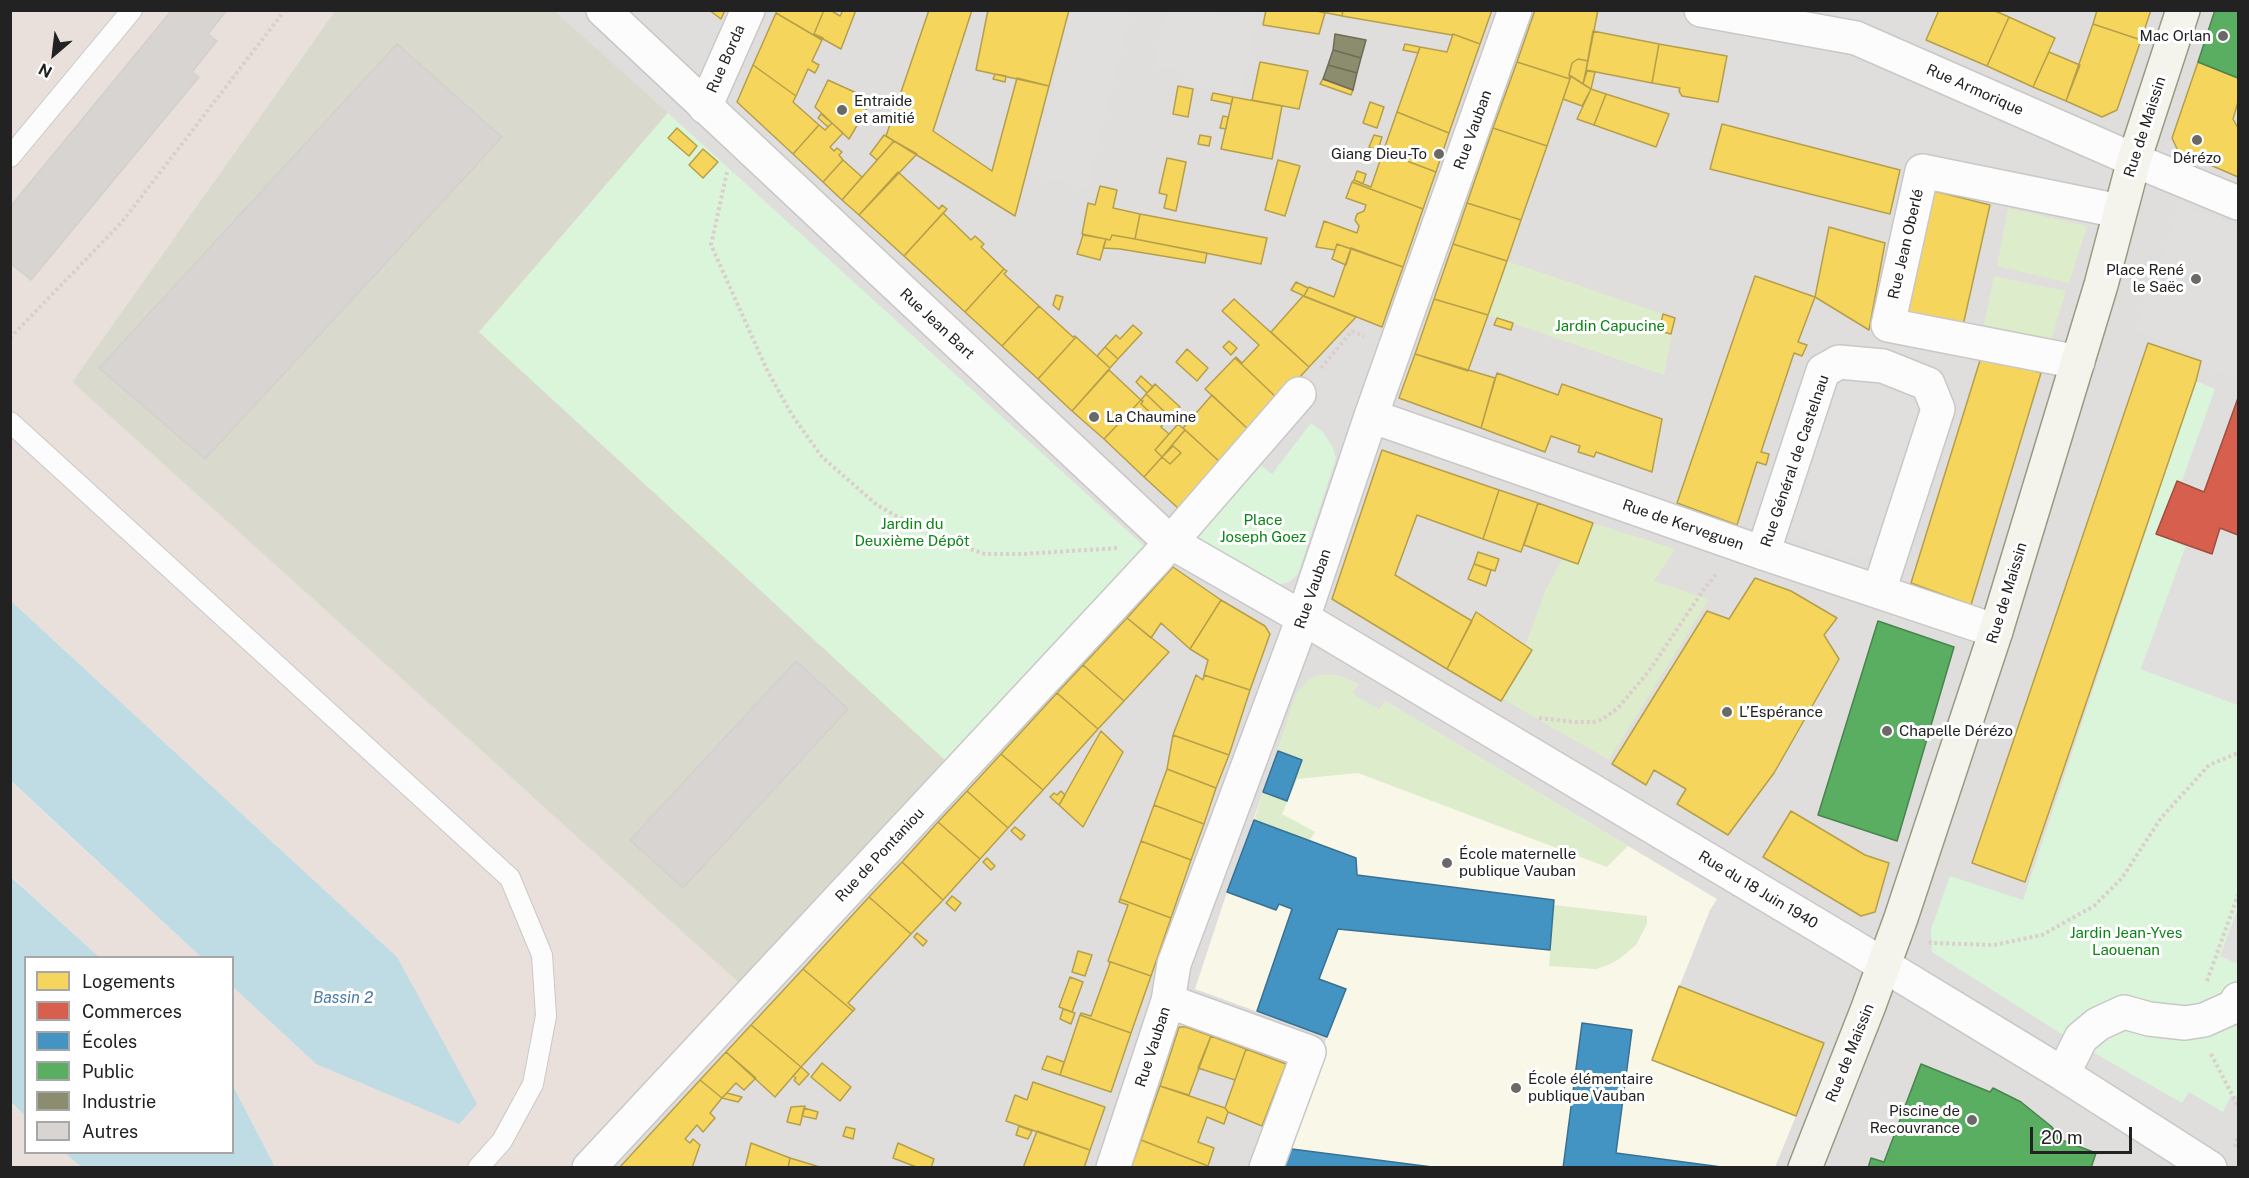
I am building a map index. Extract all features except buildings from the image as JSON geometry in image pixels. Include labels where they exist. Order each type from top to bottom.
[{"type":"street","name":"Rue Jean Bart","points":[[603,10],[1169,541]]},
{"type":"street","name":"Rue Borda","points":[[705,107],[747,10]]},
{"type":"street","name":"Rue Vauban","points":[[1113,1167],[1168,1001],[1174,964],[1303,618],[1371,416],[1515,10]]},
{"type":"street","name":"Rue Armorique","points":[[1701,10],[1856,38],[2238,203]]},
{"type":"street","name":"Rue de Maissin","points":[[1805,1167],[1904,909],[1996,631],[2078,362],[2134,160],[2183,10]]},
{"type":"street","name":"Rue Jean Oberlé","points":[[2078,362],[1888,325],[1923,171],[2119,212]]},
{"type":"street","name":"Rue Général de Castelnau","points":[[1763,553],[1823,371],[1839,362],[1883,366],[1928,384],[1938,409],[1879,591]]},
{"type":"street","points":[[1299,394],[1169,541],[1303,618]]},
{"type":"street","name":"Rue de Kerveguen","points":[[1371,416],[1763,553],[1996,631]]},
{"type":"street","name":"Rue de Pontaniou","points":[[590,1167],[1156,559],[1169,541]]},
{"type":"street","name":"Rue du 18 Juin 1940","points":[[1303,618],[2063,1074],[2210,1167]]},
{"type":"street","points":[[2063,1074],[2081,1038],[2098,1024],[2124,1012],[2149,1019],[2185,1023],[2204,1020],[2234,1007],[2238,999]]},
{"type":"street","points":[[1168,1001],[1309,1052],[1266,1167]]},
{"type":"lane","points":[[10,157],[132,10]]},
{"type":"lane","points":[[10,422],[510,878],[542,955],[546,1016],[533,1084],[502,1141],[478,1167]]},
{"type":"path","points":[[10,338],[122,222],[285,10]]},
{"type":"path","points":[[729,165],[711,245],[767,370],[792,415],[822,457],[877,505],[930,535],[985,554],[1023,554],[1122,547]]},
{"type":"path","points":[[1299,394],[1352,331],[1395,348]]},
{"type":"path","points":[[1533,724],[1540,717],[1594,722],[1603,719],[1618,708],[1643,679],[1720,569]]},
{"type":"path","points":[[1924,938],[1931,943],[1994,945],[2042,935],[2094,906],[2122,878],[2162,818],[2209,765],[2238,753]]},
{"type":"path","points":[[2205,989],[2238,895]]},
{"type":"path","points":[[2211,1052],[2238,1106]]},
{"type":"shaded area","points":[[10,11],[335,11],[72,382],[744,987],[574,1167],[275,1167],[234,1088],[234,988],[316,1064],[397,957],[11,601]]},
{"type":"shaded area","points":[[335,11],[555,11],[668,113],[479,332],[945,760],[744,987],[72,382]]},
{"type":"shaded area","points":[[555,11],[2238,11],[2238,1167],[574,1167],[479,332],[668,114]]},
{"type":"shaded area","points":[[1072,11],[1132,11],[1088,188],[1031,174]]},
{"type":"shaded area","points":[[1164,11],[1213,11],[1235,15],[1236,11],[1258,11],[1243,94],[1197,85],[1181,70],[1154,65]]},
{"type":"shaded area","name":"Place René le Saëc","points":[[2180,204],[2238,227],[2238,379],[2203,366],[2205,358],[2134,331]]},
{"type":"shaded area","points":[[1851,376],[1914,400],[1921,418],[1875,554],[1861,559],[1794,536],[1786,522],[1837,380]]},
{"type":"shaded area","points":[[2220,528],[2238,535],[2238,705],[2141,669],[2186,547],[2156,534],[2212,553]]},
{"type":"shaded area","name":"École maternelle publique Vauban","points":[[1320,675],[1336,675],[1358,684],[1352,694],[1379,710],[1385,701],[1717,899],[1710,910],[1652,1060],[1796,1116],[1775,1167],[1277,1167],[1327,1037],[1195,989],[1229,886],[1278,751],[1307,681]]},
{"type":"shaded area","points":[[10,781],[200,956],[98,956],[11,876]]},
{"type":"shaded area","points":[[2238,908],[2238,964],[2220,956]]},
{"type":"shaded area","points":[[10,1102],[24,1115],[24,1154],[66,1154],[81,1167],[11,1167]]},
{"type":"green space","name":"Jardin du Deuxième Dépôt","points":[[668,113],[1144,546],[945,760],[479,332]]},
{"type":"green space","points":[[2008,208],[2087,226],[2069,283],[1997,266]]},
{"type":"green space","name":"Jardin Capucine","points":[[1507,261],[1675,318],[1664,375],[1488,315]]},
{"type":"green space","points":[[1994,276],[2066,291],[2049,347],[1982,334]]},
{"type":"green space","name":"Jardin Jean-Yves Laouenan","points":[[2196,381],[2215,389],[2182,481],[2177,481],[2156,534],[2186,546],[2141,669],[2238,705],[2238,1096],[2231,1096],[2223,1112],[2189,1092],[2182,1103],[2068,1038],[1932,952],[1931,929],[1950,876],[2023,900]]},
{"type":"green space","name":"Place Joseph Goez","points":[[1311,423],[1323,432],[1336,458],[1298,574],[1289,582],[1277,585],[1192,537],[1257,462],[1272,474]]},
{"type":"green space","points":[[1593,523],[1675,549],[1654,581],[1709,599],[1609,760],[1503,699],[1532,651],[1525,646],[1546,589],[1562,560],[1578,563]]},
{"type":"green space","points":[[1320,675],[1336,675],[1358,684],[1352,694],[1379,710],[1385,701],[1628,846],[1607,867],[1358,773],[1297,779],[1282,814],[1315,832],[1309,841],[1254,820],[1296,694],[1307,681]]},
{"type":"green space","points":[[1554,905],[1647,916],[1647,924],[1636,945],[1608,965],[1596,969],[1549,966]]},
{"type":"water","name":"Bassin 2","points":[[11,601],[397,957],[477,1104],[459,1124],[316,1064],[234,988],[234,956],[200,956],[11,781]]},
{"type":"water","points":[[10,876],[98,956],[24,956],[24,1115],[11,1102]]},
{"type":"water","points":[[234,1088],[275,1167],[81,1167],[66,1154],[234,1154]]},
{"type":"place","name":"Mac Orlan","points":[[2223,36]]},
{"type":"place","name":"Entraide et amitié","points":[[842,110]]},
{"type":"place","name":"Dérézo","points":[[2197,140]]},
{"type":"place","name":"Giang Dieu-To","points":[[1439,154]]},
{"type":"place","name":"Place René le Saëc","points":[[2196,279]]},
{"type":"place","name":"La Chaumine","points":[[1094,417]]},
{"type":"place","name":"L’Espérance","points":[[1727,712]]},
{"type":"place","name":"Chapelle Dérézo","points":[[1887,731]]},
{"type":"place","name":"École maternelle publique Vauban","points":[[1447,863]]},
{"type":"place","name":"École élémentaire publique Vauban","points":[[1516,1088]]},
{"type":"place","name":"Piscine de Recouvrance","points":[[1972,1120]]}]
